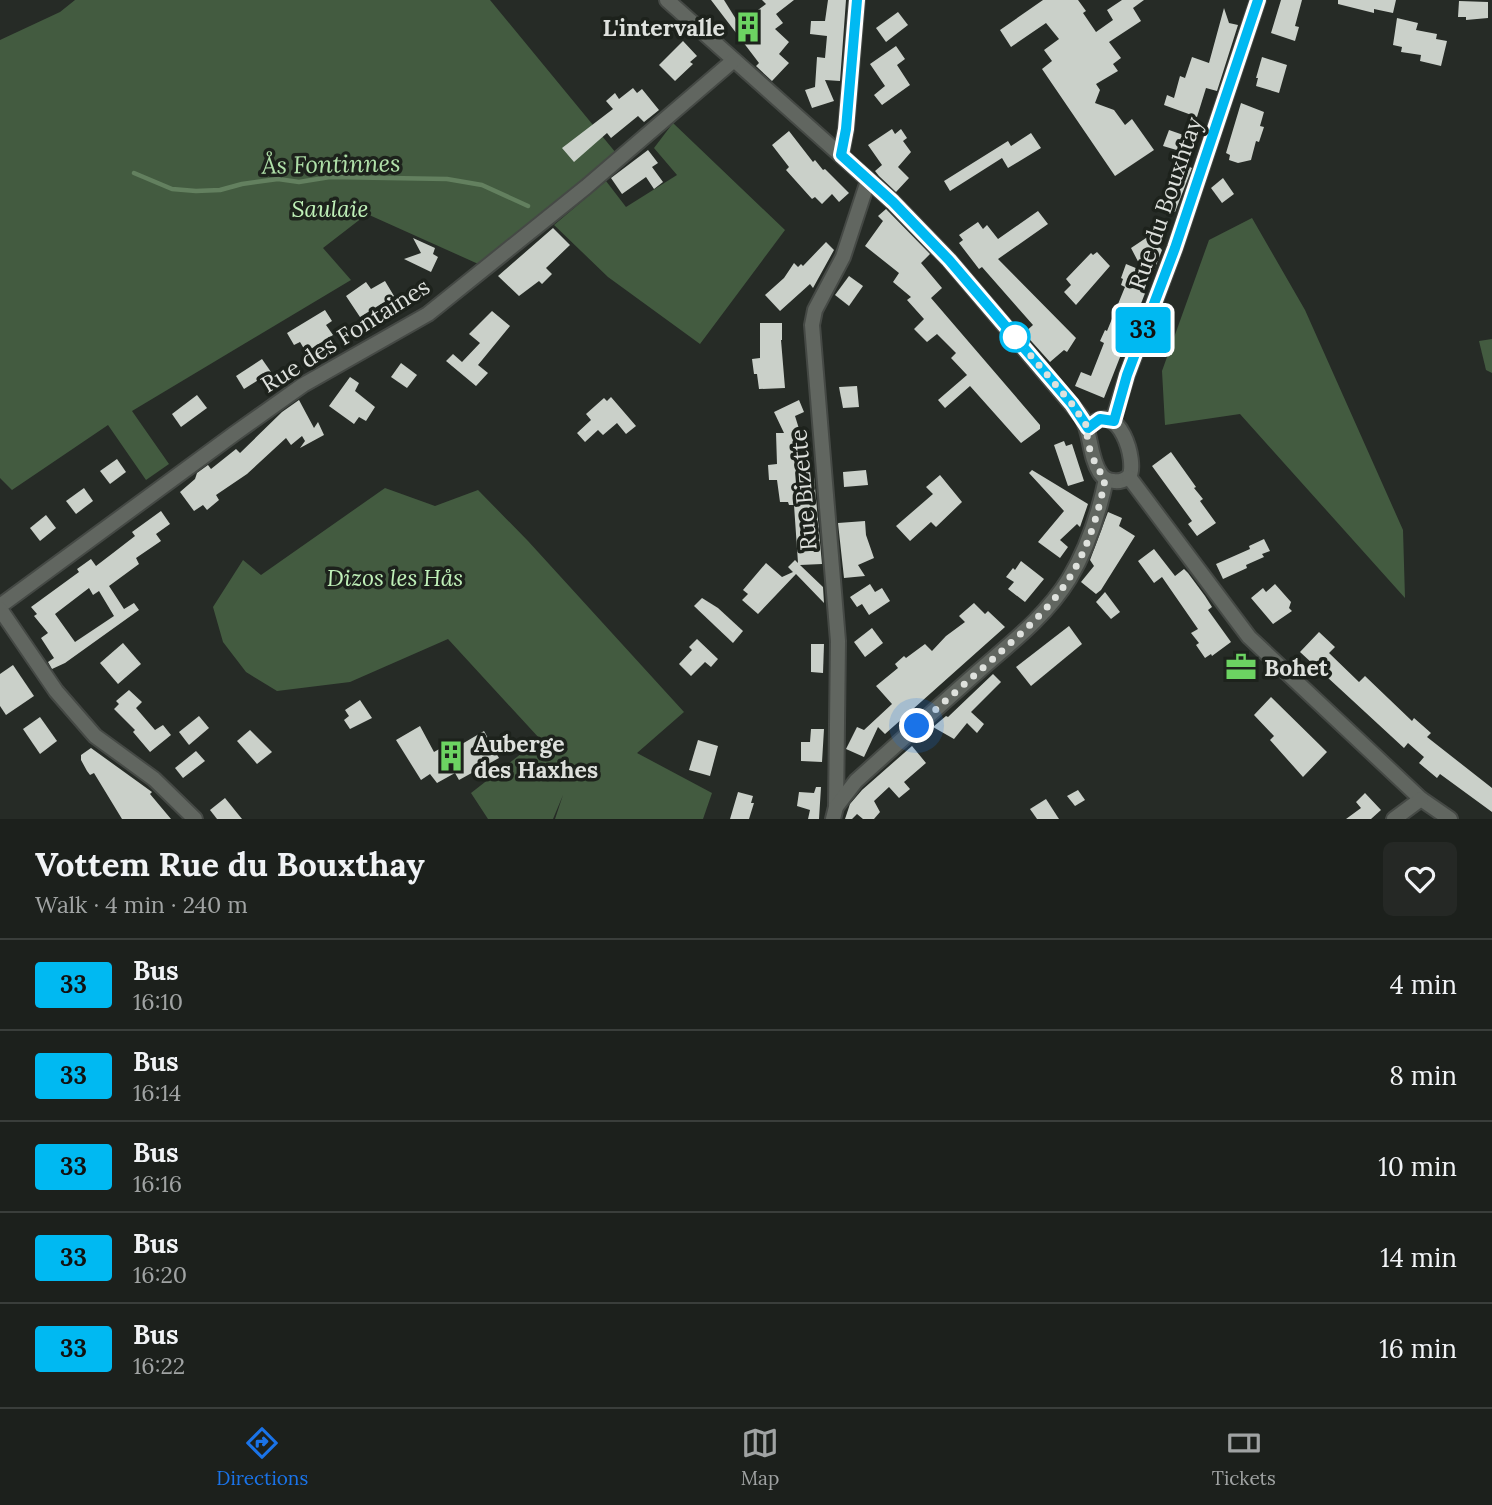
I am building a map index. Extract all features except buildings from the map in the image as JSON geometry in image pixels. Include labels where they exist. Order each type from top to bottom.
[{"type":"street","points":[[667,0],[893,202],[949,260],[1072,404],[1088,428],[1087,437],[1105,479],[1122,481],[1129,477],[1132,469],[1130,458],[1120,428],[1114,421],[1100,419],[1088,428]]},
{"type":"street","points":[[841,155],[846,129],[857,0]]},
{"type":"street","name":"Rue du Bouxhtay","points":[[1114,421],[1127,375],[1175,248],[1258,0]]},
{"type":"street","name":"Rue des Fontaines","points":[[0,608],[303,385],[428,313],[586,187],[734,60]]},
{"type":"street","name":"Rue Bizette","points":[[834,813],[838,641],[812,325],[815,310],[843,257],[868,181]]},
{"type":"street","points":[[1129,477],[1250,637],[1421,799],[1450,819]]},
{"type":"street","points":[[834,813],[856,781],[1026,629],[1053,600],[1069,579],[1081,555],[1101,502],[1105,479]]},
{"type":"street","points":[[0,608],[56,691],[95,736],[154,779],[195,819]]},
{"type":"street","points":[[1394,819],[1421,799]]},
{"type":"green space","name":"Saulaie","points":[[75,0],[490,0],[616,153],[485,267],[367,214],[323,248],[351,280],[132,411],[169,464],[146,480],[108,425],[12,490],[0,478],[0,40],[60,12]]},
{"type":"green space","points":[[673,123],[785,230],[700,344],[608,277],[554,225],[606,181],[626,207],[677,175],[654,148]]},
{"type":"green space","points":[[1252,218],[1305,310],[1403,530],[1405,598],[1240,414],[1165,425],[1162,371],[1209,240]]},
{"type":"green space","points":[[1492,339],[1492,373],[1486,370],[1479,341]]},
{"type":"green space","name":"Dizos les Hås","points":[[385,488],[435,506],[478,490],[528,541],[684,712],[637,753],[712,793],[703,819],[555,819],[563,795],[553,819],[488,819],[471,793],[540,739],[448,639],[350,682],[277,691],[246,672],[223,642],[213,607],[243,560],[261,575]]},
{"type":"waterway","name":"Ås Fontinnes","points":[[134,173],[172,189],[196,191],[220,190],[278,179],[299,182],[330,177],[447,179],[482,185],[528,206]]},
{"type":"bus line","name":"33","points":[[857,0],[846,129],[841,155],[893,202],[949,260],[1072,404],[1088,428],[1100,419],[1114,421],[1127,375],[1175,248],[1258,0]]},
{"type":"place","name":"L'intervalle","points":[[748,27]]},
{"type":"place","name":"Bohet","points":[[1241,667]]},
{"type":"place","name":"Auberge des Haxhes","points":[[451,756]]},
{"type":"route","points":[[917,726],[1026,629],[1053,600],[1069,579],[1081,555],[1101,502],[1105,479],[1087,437],[1088,428],[1072,404],[1015,337]]}]
